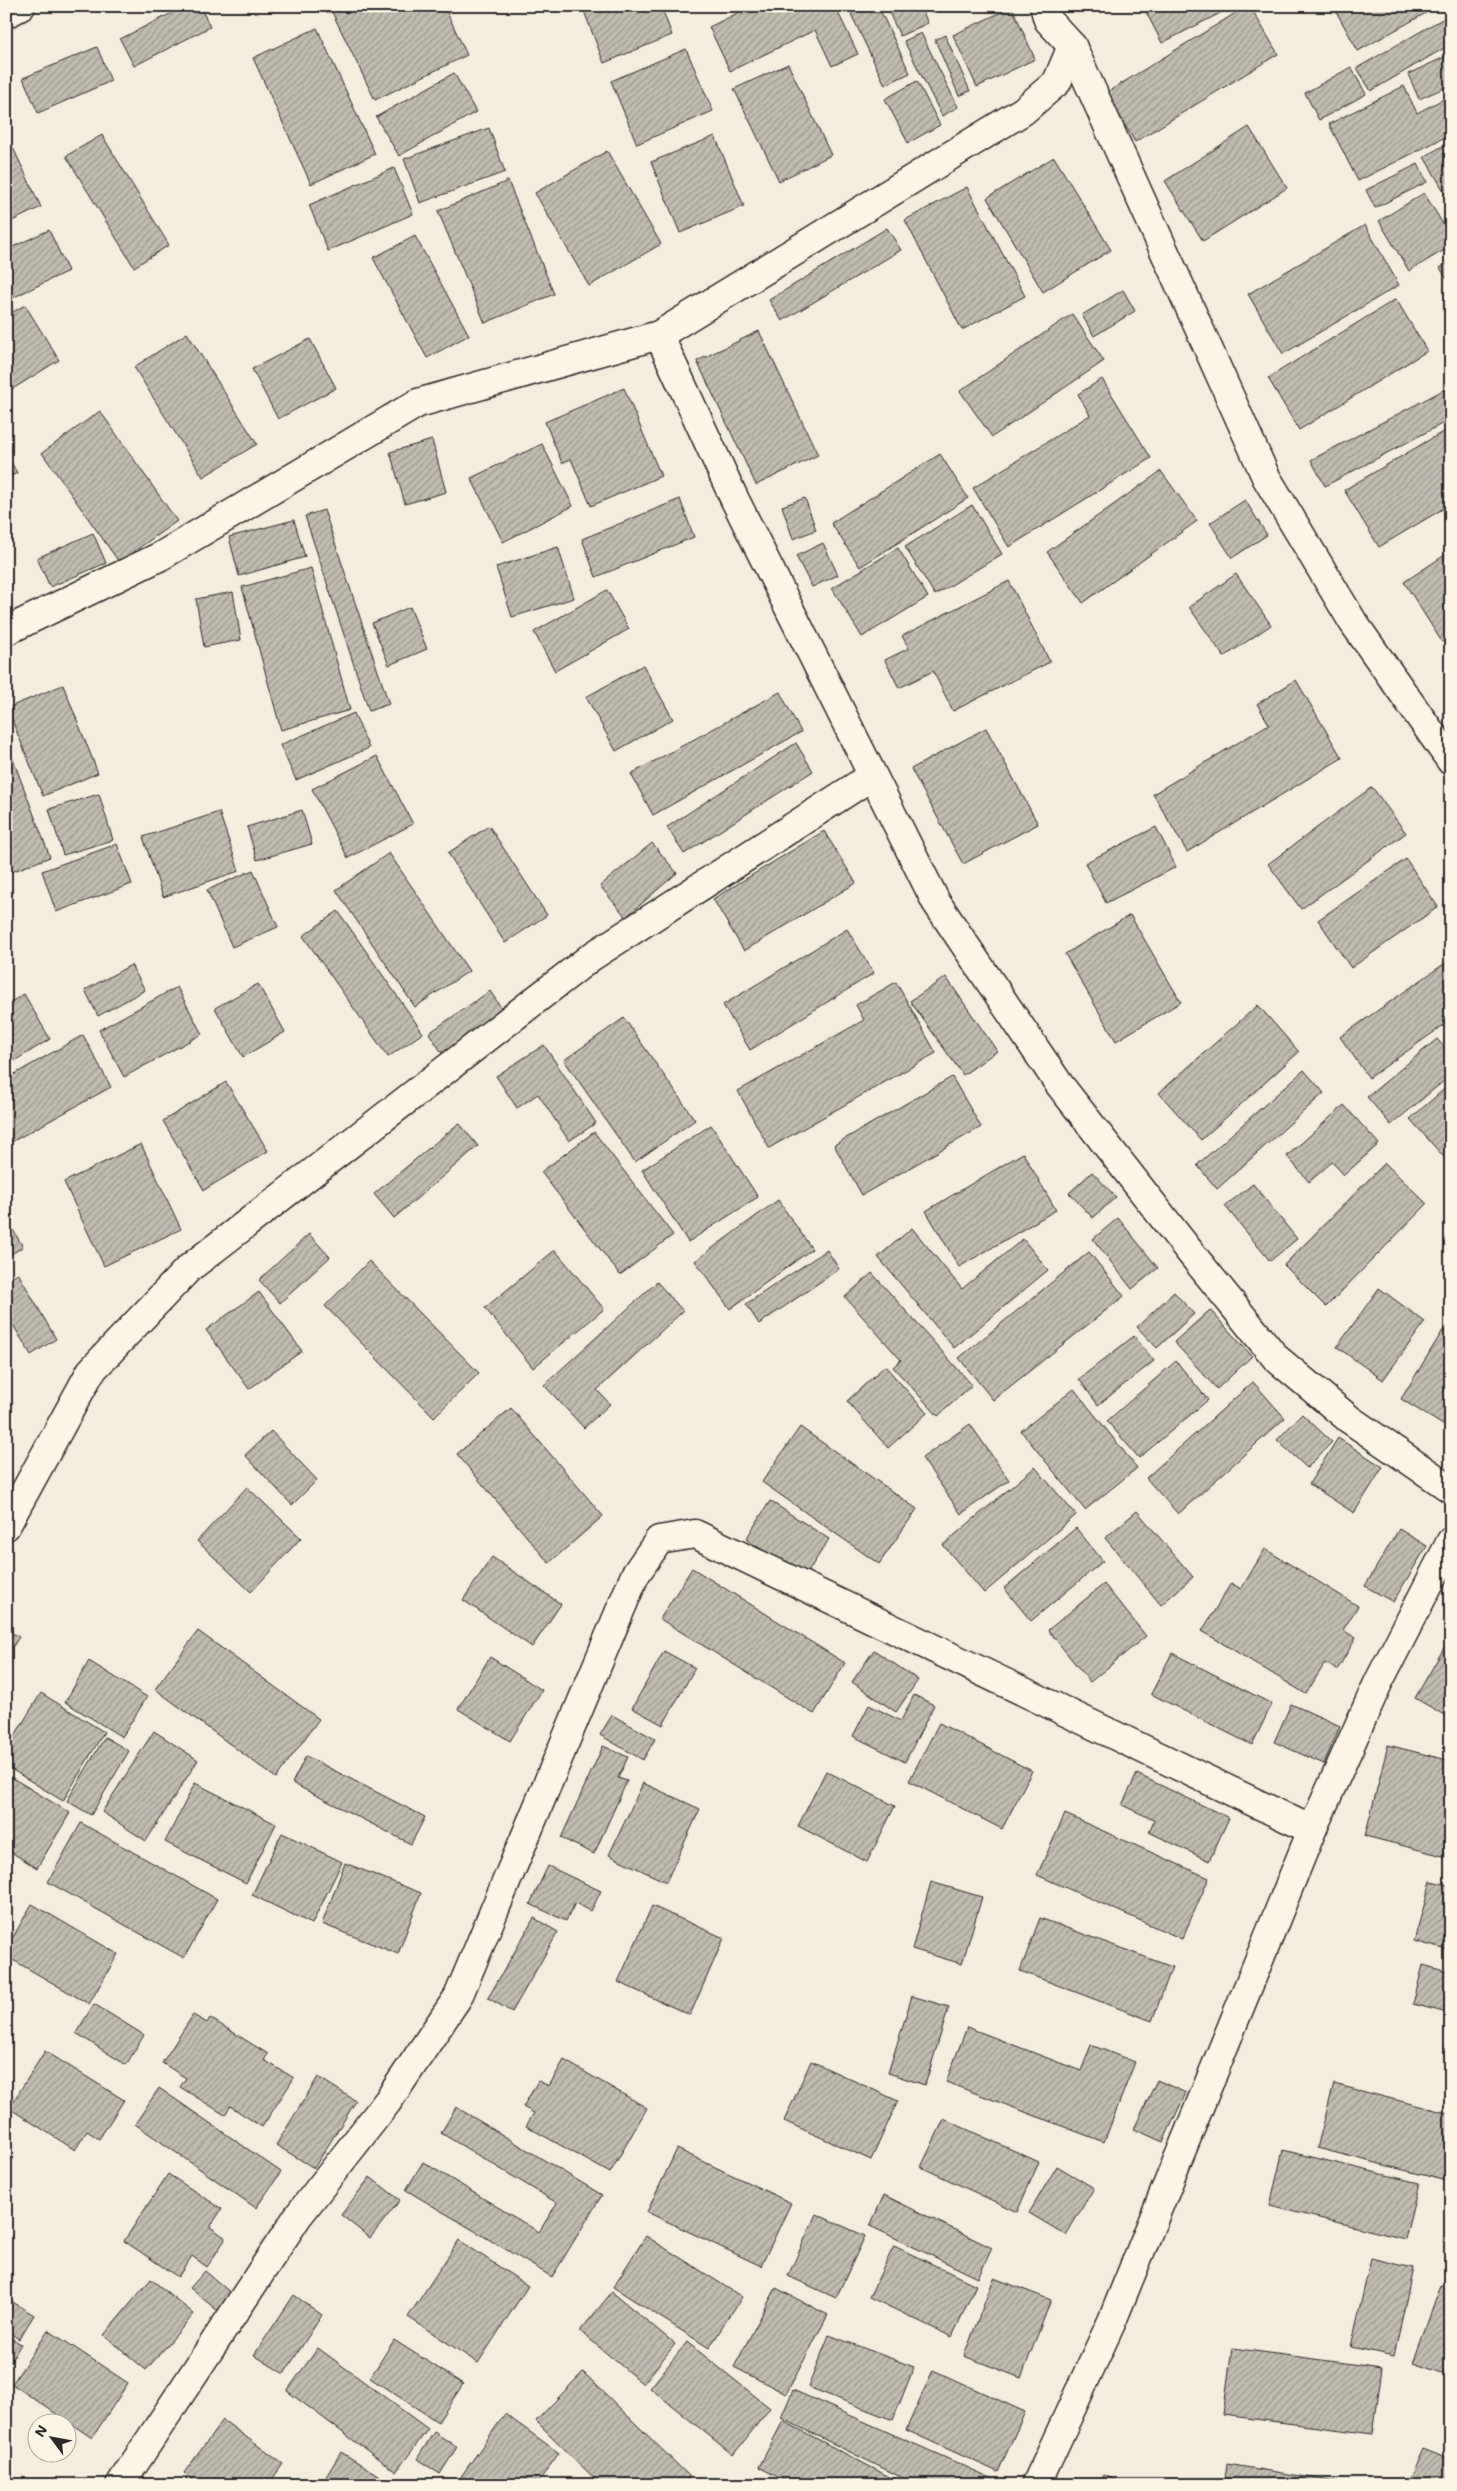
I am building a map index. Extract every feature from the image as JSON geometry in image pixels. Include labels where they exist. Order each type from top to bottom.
[{"type":"street","points":[[6,14],[21,6]]},
{"type":"street","points":[[1044,6],[1048,20],[1072,46],[1266,477],[1353,622],[1451,761]]},
{"type":"street","points":[[6,631],[161,556],[418,403],[659,335],[1023,111],[1057,82],[1072,46]]},
{"type":"street","points":[[659,335],[734,498],[936,902],[1060,1084],[1196,1260],[1276,1358],[1349,1419],[1451,1490]]},
{"type":"street","points":[[6,1526],[91,1371],[188,1269],[591,957],[872,776]]},
{"type":"street","points":[[120,2485],[298,2216],[388,2101],[458,1997],[635,1575],[659,1540],[695,1534],[1312,1830]]},
{"type":"street","points":[[1036,2485],[1112,2321],[1312,1830],[1378,1683],[1451,1541]]},
{"type":"building","points":[[186,6],[200,6],[210,27],[134,66],[120,39]]},
{"type":"building","points":[[329,6],[444,6],[467,55],[375,100]]},
{"type":"building","points":[[582,6],[661,6],[672,35],[604,63]]},
{"type":"building","points":[[752,6],[835,6],[858,54],[832,66],[815,30],[730,71],[709,27]]},
{"type":"building","points":[[867,6],[878,6],[910,73],[885,85],[851,14]]},
{"type":"building","points":[[886,6],[920,6],[928,23],[900,36]]},
{"type":"building","points":[[1143,6],[1234,6],[1162,43]]},
{"type":"building","points":[[1247,6],[1250,6],[1278,54],[1135,142],[1106,93]]},
{"type":"building","points":[[1333,6],[1432,6],[1433,9],[1358,51]]},
{"type":"building","points":[[1012,7],[1035,59],[977,87],[953,35]]},
{"type":"building","points":[[1451,14],[1451,44],[1371,91],[1357,68]]},
{"type":"building","points":[[317,28],[375,154],[311,184],[253,58]]},
{"type":"building","points":[[921,33],[958,107],[942,116],[904,41]]},
{"type":"building","points":[[945,35],[970,91],[959,96],[935,40]]},
{"type":"building","points":[[97,47],[111,81],[38,113],[23,78]]},
{"type":"building","points":[[686,49],[713,111],[637,144],[611,81]]},
{"type":"building","points":[[1451,54],[1451,85],[1419,99],[1408,74]]},
{"type":"building","points":[[788,64],[831,155],[779,181],[734,89]]},
{"type":"building","points":[[1351,67],[1366,94],[1319,120],[1305,93]]},
{"type":"building","points":[[454,73],[476,112],[399,156],[376,117]]},
{"type":"building","points":[[917,81],[940,125],[908,143],[885,99]]},
{"type":"building","points":[[1404,86],[1417,113],[1451,95],[1451,134],[1358,181],[1329,124]]},
{"type":"building","points":[[1249,127],[1287,188],[1203,241],[1165,181]]},
{"type":"building","points":[[489,128],[505,172],[420,203],[404,159]]},
{"type":"building","points":[[6,133],[41,207],[6,224]]},
{"type":"building","points":[[102,135],[169,245],[134,267],[66,156]]},
{"type":"building","points":[[715,136],[744,206],[680,233],[651,162]]},
{"type":"building","points":[[1451,141],[1451,203],[1424,157]]},
{"type":"building","points":[[607,151],[661,244],[589,286],[535,193]]},
{"type":"building","points":[[1054,157],[1111,250],[1043,292],[987,198]]},
{"type":"building","points":[[1418,164],[1427,182],[1375,208],[1366,190]]},
{"type":"building","points":[[394,168],[413,214],[328,251],[309,205]]},
{"type":"building","points":[[508,181],[554,294],[485,323],[438,211]]},
{"type":"building","points":[[967,187],[1025,296],[962,330],[905,220]]},
{"type":"building","points":[[1424,193],[1451,237],[1451,246],[1409,271],[1379,221]]},
{"type":"building","points":[[1365,225],[1399,285],[1283,354],[1248,294]]},
{"type":"building","points":[[887,228],[901,250],[782,321],[769,300]]},
{"type":"building","points":[[49,230],[68,271],[6,301],[6,250]]},
{"type":"building","points":[[415,236],[469,335],[427,358],[373,258]]},
{"type":"building","points":[[1451,260],[1451,285],[1440,268]]},
{"type":"building","points":[[1123,290],[1135,311],[1094,336],[1082,315]]},
{"type":"building","points":[[1396,299],[1427,351],[1299,430],[1268,378]]},
{"type":"building","points":[[25,305],[59,360],[6,393],[6,316]]},
{"type":"building","points":[[1072,314],[1104,361],[992,437],[960,391]]},
{"type":"building","points":[[759,331],[818,455],[756,485],[697,361]]},
{"type":"building","points":[[187,333],[257,444],[203,477],[134,367]]},
{"type":"building","points":[[310,339],[336,388],[278,419],[252,369]]},
{"type":"building","points":[[1102,379],[1151,458],[1009,547],[973,488],[1090,415],[1078,394]]},
{"type":"building","points":[[1451,386],[1451,419],[1325,486],[1311,460]]},
{"type":"building","points":[[624,388],[661,476],[591,506],[571,459],[562,463],[545,422]]},
{"type":"building","points":[[100,411],[177,521],[119,562],[42,453]]},
{"type":"building","points":[[1451,427],[1451,504],[1379,547],[1344,490]]},
{"type":"building","points":[[432,440],[446,492],[405,504],[390,452]]},
{"type":"building","points":[[542,444],[573,506],[503,542],[471,478]]},
{"type":"building","points":[[6,453],[17,473],[6,479]]},
{"type":"building","points":[[940,454],[968,498],[860,567],[831,523]]},
{"type":"building","points":[[1161,471],[1197,521],[1083,603],[1047,552]]},
{"type":"building","points":[[805,498],[816,530],[793,539],[782,506]]},
{"type":"building","points":[[680,499],[694,537],[596,577],[582,539]]},
{"type":"building","points":[[1245,500],[1267,535],[1232,558],[1210,523]]},
{"type":"building","points":[[972,505],[1002,554],[935,595],[905,547]]},
{"type":"building","points":[[324,510],[389,704],[369,711],[305,516]]},
{"type":"building","points":[[294,520],[305,557],[239,576],[229,537]]},
{"type":"building","points":[[93,533],[106,563],[50,587],[37,558]]},
{"type":"building","points":[[823,543],[838,575],[812,587],[796,556]]},
{"type":"building","points":[[558,547],[574,598],[512,617],[496,567]]},
{"type":"building","points":[[898,548],[928,597],[862,637],[832,588]]},
{"type":"building","points":[[1451,551],[1451,636],[1442,642],[1404,582]]},
{"type":"building","points":[[311,568],[350,710],[281,730],[242,587]]},
{"type":"building","points":[[1236,574],[1271,625],[1224,657],[1189,607]]},
{"type":"building","points":[[1009,581],[1050,662],[953,711],[933,671],[899,688],[885,660],[909,648],[902,636]]},
{"type":"building","points":[[607,590],[629,629],[555,671],[534,632]]},
{"type":"building","points":[[233,592],[241,640],[204,647],[196,599]]},
{"type":"building","points":[[410,607],[427,649],[389,665],[372,623]]},
{"type":"building","points":[[643,665],[673,719],[616,751],[586,697]]},
{"type":"building","points":[[1296,680],[1342,758],[1187,852],[1153,794],[1269,724],[1257,704]]},
{"type":"building","points":[[63,685],[98,773],[43,796],[7,708]]},
{"type":"building","points":[[780,692],[801,732],[653,815],[631,774]]},
{"type":"building","points":[[354,713],[369,748],[296,780],[280,745]]},
{"type":"building","points":[[986,728],[1038,824],[963,864],[911,769]]},
{"type":"building","points":[[6,741],[50,857],[6,874]]},
{"type":"building","points":[[796,743],[813,771],[684,854],[667,827]]},
{"type":"building","points":[[377,756],[413,824],[348,858],[312,789]]},
{"type":"building","points":[[1372,787],[1406,833],[1301,909],[1268,864]]},
{"type":"building","points":[[99,794],[113,840],[63,855],[49,809]]},
{"type":"building","points":[[302,810],[312,844],[257,860],[247,827]]},
{"type":"building","points":[[219,812],[239,871],[163,897],[143,837]]},
{"type":"building","points":[[489,826],[547,915],[505,943],[448,853]]},
{"type":"building","points":[[1156,827],[1176,867],[1106,903],[1085,863]]},
{"type":"building","points":[[824,831],[856,883],[744,951],[713,899]]},
{"type":"building","points":[[652,843],[677,873],[626,917],[600,886]]},
{"type":"building","points":[[117,844],[132,884],[56,912],[42,871]]},
{"type":"building","points":[[389,853],[469,971],[415,1007],[336,890]]},
{"type":"building","points":[[1406,859],[1438,907],[1351,968],[1318,920]]},
{"type":"building","points":[[253,870],[278,927],[232,947],[207,890]]},
{"type":"building","points":[[338,911],[423,1033],[388,1057],[303,936]]},
{"type":"building","points":[[1130,915],[1181,1002],[1116,1041],[1065,954]]},
{"type":"building","points":[[847,929],[874,973],[750,1050],[723,1005]]},
{"type":"building","points":[[1451,959],[1451,1020],[1369,1078],[1340,1037]]},
{"type":"building","points":[[131,965],[145,990],[98,1016],[85,990]]},
{"type":"building","points":[[946,977],[997,1051],[963,1075],[910,1001]]},
{"type":"building","points":[[896,982],[936,1053],[769,1148],[738,1091],[864,1020],[856,1005]]},
{"type":"building","points":[[258,984],[285,1032],[243,1057],[215,1008]]},
{"type":"building","points":[[177,987],[202,1034],[124,1077],[99,1030]]},
{"type":"building","points":[[490,991],[504,1012],[442,1053],[429,1033]]},
{"type":"building","points":[[24,994],[50,1039],[6,1066],[6,1005]]},
{"type":"building","points":[[1258,1005],[1299,1052],[1201,1140],[1159,1093]]},
{"type":"building","points":[[624,1018],[695,1120],[635,1162],[564,1060]]},
{"type":"building","points":[[83,1035],[111,1087],[6,1145],[6,1079]]},
{"type":"building","points":[[1437,1039],[1451,1055],[1451,1075],[1391,1125],[1367,1097]]},
{"type":"building","points":[[544,1045],[596,1123],[569,1141],[538,1094],[517,1108],[496,1076]]},
{"type":"building","points":[[1304,1070],[1324,1093],[1217,1189],[1197,1165]]},
{"type":"building","points":[[952,1077],[981,1127],[862,1195],[834,1145]]},
{"type":"building","points":[[226,1082],[268,1151],[204,1190],[163,1121]]},
{"type":"building","points":[[1451,1083],[1451,1165],[1410,1119]]},
{"type":"building","points":[[1344,1105],[1379,1144],[1344,1175],[1332,1162],[1309,1182],[1287,1156]]},
{"type":"building","points":[[459,1123],[478,1146],[394,1218],[374,1194]]},
{"type":"building","points":[[711,1125],[758,1197],[688,1242],[642,1170]]},
{"type":"building","points":[[594,1132],[673,1235],[620,1275],[541,1172]]},
{"type":"building","points":[[141,1144],[181,1229],[104,1266],[64,1182]]},
{"type":"building","points":[[1023,1153],[1056,1210],[959,1267],[926,1211]]},
{"type":"building","points":[[1385,1163],[1427,1204],[1326,1307],[1284,1265]]},
{"type":"building","points":[[1092,1172],[1116,1197],[1093,1218],[1069,1193]]},
{"type":"building","points":[[1253,1184],[1297,1239],[1270,1261],[1225,1206]]},
{"type":"building","points":[[778,1200],[812,1249],[730,1309],[695,1261]]},
{"type":"building","points":[[6,1218],[23,1247],[6,1257]]},
{"type":"building","points":[[1118,1218],[1158,1268],[1132,1289],[1093,1239]]},
{"type":"building","points":[[912,1228],[962,1289],[1023,1239],[1048,1270],[954,1348],[878,1257]]},
{"type":"building","points":[[309,1234],[330,1257],[280,1303],[259,1280]]},
{"type":"building","points":[[555,1250],[604,1309],[533,1368],[485,1308]]},
{"type":"building","points":[[827,1250],[839,1269],[759,1324],[746,1304]]},
{"type":"building","points":[[1089,1252],[1124,1296],[993,1400],[959,1358]]},
{"type":"building","points":[[369,1261],[479,1373],[434,1417],[325,1306]]},
{"type":"building","points":[[18,1273],[56,1339],[31,1355],[6,1313],[6,1280]]},
{"type":"building","points":[[872,1273],[972,1385],[938,1416],[893,1367],[901,1360],[845,1297]]},
{"type":"building","points":[[657,1282],[683,1311],[597,1390],[610,1404],[584,1428],[544,1385]]},
{"type":"building","points":[[1379,1288],[1425,1322],[1383,1380],[1337,1347]]},
{"type":"building","points":[[259,1292],[302,1351],[249,1389],[206,1330]]},
{"type":"building","points":[[1174,1292],[1194,1314],[1157,1348],[1137,1327]]},
{"type":"building","points":[[1210,1310],[1252,1356],[1217,1389],[1174,1342]]},
{"type":"building","points":[[1445,1327],[1451,1330],[1451,1430],[1401,1399]]},
{"type":"building","points":[[1134,1336],[1154,1361],[1098,1405],[1079,1379]]},
{"type":"building","points":[[1176,1361],[1208,1400],[1139,1458],[1107,1421]]},
{"type":"building","points":[[885,1366],[927,1413],[888,1448],[847,1401]]},
{"type":"building","points":[[1253,1382],[1285,1418],[1178,1514],[1146,1478]]},
{"type":"building","points":[[1074,1389],[1137,1468],[1085,1510],[1021,1431]]},
{"type":"building","points":[[511,1408],[603,1516],[549,1563],[457,1454]]},
{"type":"building","points":[[1302,1414],[1332,1442],[1307,1468],[1277,1440]]},
{"type":"building","points":[[970,1424],[1009,1480],[961,1514],[922,1458]]},
{"type":"building","points":[[800,1427],[917,1509],[879,1564],[762,1482]]},
{"type":"building","points":[[271,1431],[317,1480],[292,1505],[245,1455]]},
{"type":"building","points":[[1338,1438],[1383,1467],[1354,1513],[1309,1484]]},
{"type":"building","points":[[1035,1467],[1076,1515],[984,1593],[943,1545]]},
{"type":"building","points":[[247,1487],[301,1538],[251,1592],[197,1541]]},
{"type":"building","points":[[770,1501],[829,1539],[804,1578],[746,1539]]},
{"type":"building","points":[[1137,1511],[1193,1577],[1161,1605],[1105,1538]]},
{"type":"building","points":[[1076,1528],[1103,1561],[1031,1621],[1004,1588]]},
{"type":"building","points":[[1399,1529],[1427,1546],[1393,1602],[1365,1586]]},
{"type":"building","points":[[1265,1549],[1358,1606],[1343,1630],[1356,1638],[1337,1670],[1325,1663],[1306,1694],[1202,1631],[1231,1583],[1241,1589]]},
{"type":"building","points":[[492,1557],[561,1604],[532,1647],[463,1600]]},
{"type":"building","points":[[692,1568],[845,1663],[814,1714],[660,1619]]},
{"type":"building","points":[[1104,1584],[1146,1636],[1090,1682],[1048,1630]]},
{"type":"building","points":[[6,1629],[19,1637],[6,1657]]},
{"type":"building","points":[[198,1631],[319,1719],[276,1778],[155,1689]]},
{"type":"building","points":[[1451,1636],[1451,1719],[1415,1698]]},
{"type":"building","points":[[874,1650],[918,1680],[896,1712],[852,1682]]},
{"type":"building","points":[[664,1651],[695,1668],[663,1725],[632,1708]]},
{"type":"building","points":[[1172,1653],[1272,1704],[1252,1745],[1151,1694]]},
{"type":"building","points":[[490,1657],[542,1690],[510,1741],[458,1709]]},
{"type":"building","points":[[89,1661],[147,1697],[122,1737],[65,1702]]},
{"type":"building","points":[[41,1693],[104,1732],[63,1801],[6,1766],[6,1750]]},
{"type":"building","points":[[914,1695],[934,1705],[905,1762],[853,1736],[869,1705],[901,1721]]},
{"type":"building","points":[[1291,1704],[1340,1726],[1324,1764],[1274,1742]]},
{"type":"building","points":[[612,1715],[655,1739],[643,1760],[600,1735]]},
{"type":"building","points":[[939,1723],[1032,1771],[1002,1829],[909,1781]]},
{"type":"building","points":[[154,1731],[198,1760],[146,1841],[102,1812]]},
{"type":"building","points":[[105,1737],[129,1751],[91,1815],[67,1801]]},
{"type":"building","points":[[1388,1745],[1451,1761],[1451,1858],[1365,1836]]},
{"type":"building","points":[[603,1746],[628,1757],[618,1778],[627,1781],[594,1854],[561,1838]]},
{"type":"building","points":[[306,1756],[425,1817],[411,1844],[292,1783]]},
{"type":"building","points":[[826,1771],[895,1806],[867,1862],[798,1826]]},
{"type":"building","points":[[6,1774],[70,1813],[37,1868],[6,1849]]},
{"type":"building","points":[[1137,1774],[1229,1818],[1209,1861],[1149,1832],[1154,1820],[1122,1805]]},
{"type":"building","points":[[195,1783],[276,1824],[246,1883],[165,1842]]},
{"type":"building","points":[[643,1783],[700,1809],[666,1882],[609,1855]]},
{"type":"building","points":[[1065,1814],[1209,1878],[1182,1939],[1037,1875]]},
{"type":"building","points":[[81,1823],[217,1899],[184,1958],[48,1882]]},
{"type":"building","points":[[282,1833],[342,1862],[312,1924],[252,1895]]},
{"type":"building","points":[[345,1863],[421,1893],[398,1954],[322,1924]]},
{"type":"building","points":[[548,1866],[601,1891],[591,1911],[575,1903],[566,1921],[530,1904]]},
{"type":"building","points":[[1431,1881],[1451,1886],[1451,1951],[1414,1941]]},
{"type":"building","points":[[931,1882],[982,1897],[962,1964],[912,1949]]},
{"type":"building","points":[[32,1904],[118,1954],[89,2004],[6,1956],[6,1949]]},
{"type":"building","points":[[652,1906],[724,1938],[690,2015],[618,1982]]},
{"type":"building","points":[[534,1918],[558,1932],[512,2012],[488,1998]]},
{"type":"building","points":[[1040,1918],[1172,1967],[1152,2021],[1020,1971]]},
{"type":"building","points":[[1423,1965],[1451,1973],[1451,2014],[1413,2004]]},
{"type":"building","points":[[912,1996],[949,2007],[925,2085],[888,2073]]},
{"type":"building","points":[[94,2004],[144,2035],[126,2065],[76,2033]]},
{"type":"building","points":[[193,2015],[207,2023],[210,2018],[268,2054],[264,2060],[294,2078],[262,2127],[230,2106],[225,2115],[180,2087],[186,2078],[162,2063]]},
{"type":"building","points":[[967,2027],[1081,2071],[1091,2045],[1135,2062],[1104,2142],[946,2082]]},
{"type":"building","points":[[45,2051],[124,2100],[99,2139],[87,2131],[75,2150],[9,2108]]},
{"type":"building","points":[[564,2060],[647,2108],[610,2173],[526,2126],[534,2113],[523,2107],[538,2081],[549,2086]]},
{"type":"building","points":[[811,2061],[898,2101],[871,2160],[784,2121]]},
{"type":"building","points":[[318,2077],[356,2101],[314,2168],[276,2145]]},
{"type":"building","points":[[1157,2080],[1186,2093],[1163,2142],[1134,2129]]},
{"type":"building","points":[[1334,2084],[1451,2114],[1451,2182],[1317,2148]]},
{"type":"building","points":[[159,2088],[281,2172],[256,2208],[135,2124]]},
{"type":"building","points":[[456,2107],[602,2195],[552,2277],[406,2190],[423,2162],[539,2232],[557,2203],[441,2133]]},
{"type":"building","points":[[944,2119],[1039,2162],[1017,2212],[921,2167]]},
{"type":"building","points":[[677,2149],[791,2203],[761,2266],[647,2212]]},
{"type":"building","points":[[1283,2150],[1419,2183],[1405,2239],[1270,2206]]},
{"type":"building","points":[[1057,2166],[1094,2188],[1066,2235],[1029,2213]]},
{"type":"building","points":[[168,2174],[222,2209],[210,2227],[226,2238],[207,2267],[192,2256],[178,2277],[124,2241]]},
{"type":"building","points":[[370,2177],[400,2200],[370,2238],[341,2215]]},
{"type":"building","points":[[884,2195],[992,2248],[978,2278],[870,2226]]},
{"type":"building","points":[[816,2214],[865,2236],[836,2298],[788,2276]]},
{"type":"building","points":[[646,2236],[742,2297],[709,2348],[613,2287]]},
{"type":"building","points":[[459,2240],[528,2286],[478,2363],[408,2317]]},
{"type":"building","points":[[894,2246],[976,2285],[952,2337],[869,2297]]},
{"type":"building","points":[[1371,2258],[1413,2268],[1394,2356],[1351,2347]]},
{"type":"building","points":[[205,2271],[238,2299],[224,2316],[190,2288]]},
{"type":"building","points":[[994,2278],[1051,2300],[1021,2378],[964,2356]]},
{"type":"building","points":[[151,2279],[194,2314],[146,2370],[104,2335]]},
{"type":"building","points":[[1441,2285],[1451,2289],[1451,2376],[1413,2363]]},
{"type":"building","points":[[776,2288],[828,2315],[786,2394],[734,2367]]},
{"type":"building","points":[[612,2292],[675,2344],[643,2384],[580,2331]]},
{"type":"building","points":[[294,2295],[322,2315],[284,2374],[254,2355]]},
{"type":"building","points":[[6,2298],[34,2315],[19,2339],[6,2331]]},
{"type":"building","points":[[48,2330],[128,2383],[92,2438],[78,2429],[78,2414],[56,2414],[12,2384]]},
{"type":"building","points":[[6,2335],[21,2344],[6,2369]]},
{"type":"building","points":[[829,2335],[914,2367],[893,2420],[808,2387]]},
{"type":"building","points":[[394,2340],[463,2384],[438,2422],[370,2378]]},
{"type":"building","points":[[687,2342],[770,2408],[733,2455],[650,2388]]},
{"type":"building","points":[[318,2348],[428,2429],[396,2472],[287,2391]]},
{"type":"building","points":[[1232,2348],[1382,2368],[1373,2434],[1223,2415]]},
{"type":"building","points":[[933,2370],[1025,2412],[998,2472],[906,2430]]},
{"type":"building","points":[[583,2372],[690,2477],[682,2485],[601,2485],[536,2421]]},
{"type":"building","points":[[793,2390],[998,2481],[996,2485],[917,2485],[781,2418]]},
{"type":"building","points":[[505,2414],[559,2453],[536,2485],[455,2485]]},
{"type":"building","points":[[223,2420],[283,2464],[268,2485],[200,2485],[184,2473]]},
{"type":"building","points":[[783,2421],[903,2485],[793,2485],[759,2467]]},
{"type":"building","points":[[434,2432],[457,2447],[440,2474],[417,2459]]},
{"type":"building","points":[[1423,2448],[1451,2459],[1451,2485],[1414,2485],[1408,2482]]},
{"type":"building","points":[[341,2452],[394,2485],[321,2485]]},
{"type":"building","points":[[1227,2464],[1356,2485],[1224,2485]]},
{"type":"building","points":[[1104,2475],[1125,2485],[1099,2485]]}]
